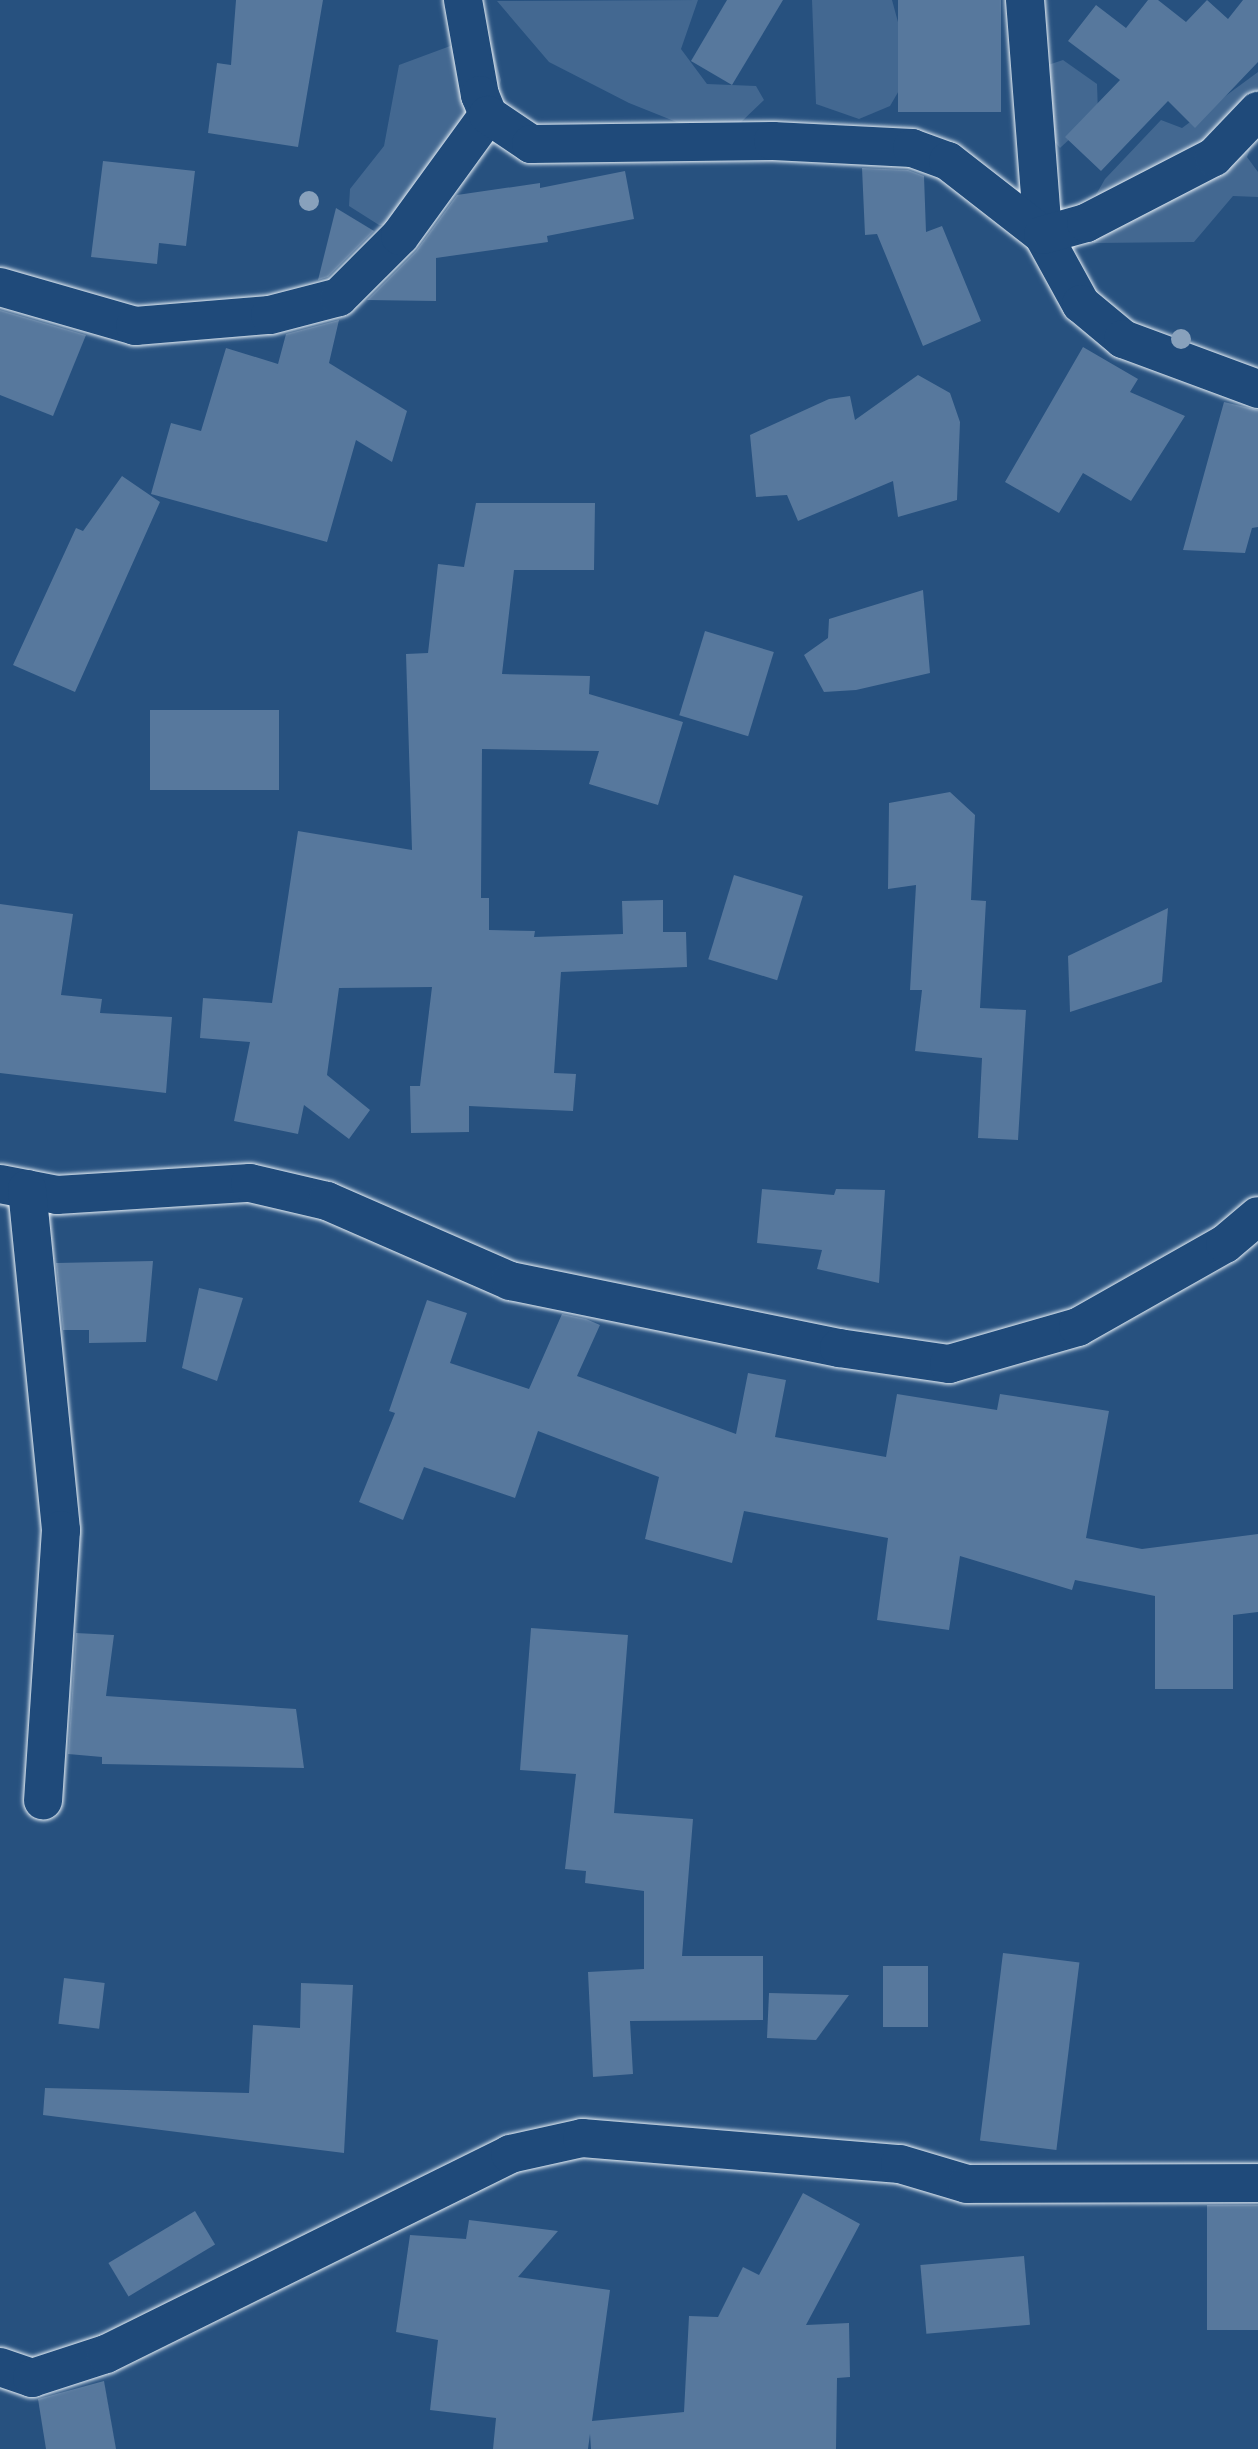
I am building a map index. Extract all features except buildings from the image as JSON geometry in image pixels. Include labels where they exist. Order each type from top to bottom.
[{"type":"street","points":[[463,0],[480,95],[488,115],[531,144],[773,141],[912,148],[948,161],[1042,235],[1081,304],[1123,339],[1258,389]]},
{"type":"street","points":[[1025,0],[1042,235]]},
{"type":"street","points":[[1042,235],[1086,223],[1214,157],[1258,111]]},
{"type":"street","points":[[0,287],[135,326],[270,315],[339,297],[400,236],[488,115]]},
{"type":"street","points":[[43,1800],[61,1530],[14,1187],[57,1195],[250,1183],[327,1201],[509,1281],[839,1348],[949,1364],[1078,1327],[1224,1244],[1258,1216]]},
{"type":"street","points":[[0,2368],[32,2378],[106,2354],[510,2154],[582,2138],[900,2164],[967,2184],[1258,2183]]},
{"type":"shaded area","points":[[698,0],[681,49],[707,84],[756,86],[764,100],[740,123],[694,129],[629,103],[549,62],[497,1]]},
{"type":"shaded area","points":[[812,0],[892,0],[911,70],[890,106],[859,119],[816,104]]},
{"type":"shaded area","points":[[488,32],[501,80],[484,140],[394,225],[379,225],[349,206],[350,189],[384,146],[399,65]]},
{"type":"shaded area","points":[[1063,60],[1097,84],[1098,113],[1060,148],[1044,128],[1042,67]]},
{"type":"shaded area","points":[[1258,72],[1258,128],[1247,157],[1258,172],[1258,197],[1233,196],[1194,242],[1094,243],[1073,213],[1093,200],[1105,179],[1161,120],[1182,128]]}]
